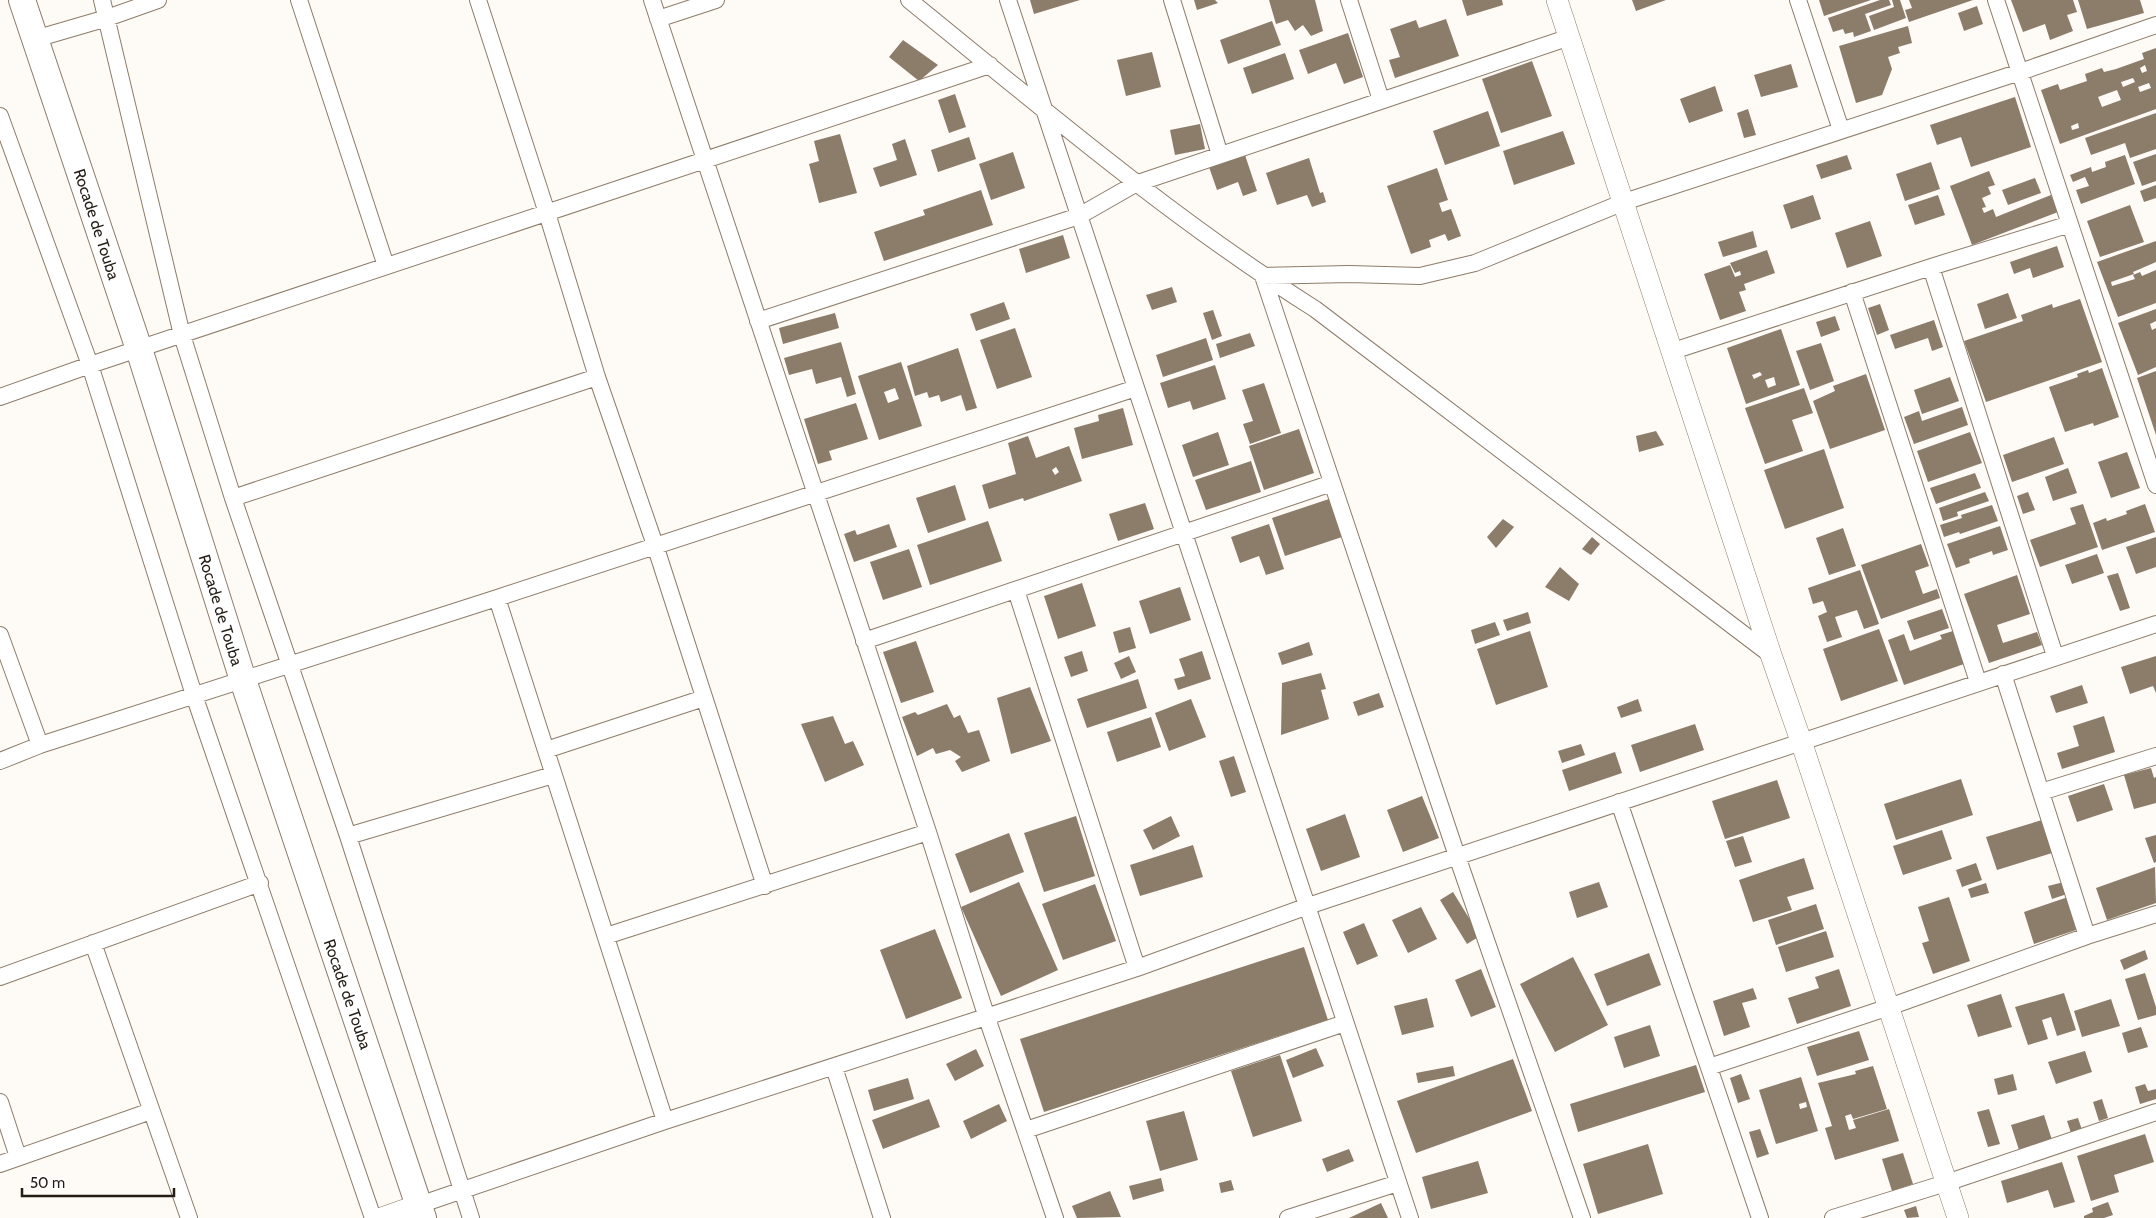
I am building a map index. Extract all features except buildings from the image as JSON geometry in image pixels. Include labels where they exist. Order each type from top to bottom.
[{"type":"main road","name":"Rocade de Touba","points":[[22,0],[139,349],[243,680],[421,1212]]},
{"type":"street","points":[[102,0],[182,335],[233,498],[348,836],[471,1218]]},
{"type":"street","points":[[35,38],[107,18],[158,0]]},
{"type":"street","points":[[298,0],[386,266]]},
{"type":"street","points":[[478,0],[547,213],[597,377],[765,886]]},
{"type":"street","points":[[652,0],[928,832],[987,1018],[1055,1218]]},
{"type":"street","points":[[658,19],[716,0]]},
{"type":"street","points":[[909,0],[1135,184],[1263,276],[1315,309],[1771,655]]},
{"type":"street","points":[[1008,0],[1410,1218]]},
{"type":"street","points":[[1172,0],[1220,154]]},
{"type":"street","points":[[1348,0],[1381,100]]},
{"type":"street","points":[[1557,0],[1771,655],[1802,741],[1958,1218]]},
{"type":"street","points":[[1798,0],[1841,130]]},
{"type":"street","points":[[1996,0],[2070,224],[2152,456],[2156,485]]},
{"type":"street","points":[[1263,276],[1349,274],[1420,276],[1475,264],[1624,202],[2020,72],[2156,25]]},
{"type":"street","points":[[758,321],[1079,216],[1135,184],[1570,37]]},
{"type":"street","points":[[0,397],[386,266],[990,66]]},
{"type":"street","points":[[0,116],[90,365],[194,695],[260,883],[373,1218]]},
{"type":"street","points":[[1673,351],[1852,292],[2070,224]]},
{"type":"street","points":[[1931,267],[2055,656]]},
{"type":"street","points":[[1263,276],[1457,856],[1582,1218]]},
{"type":"street","points":[[1852,292],[1978,682]]},
{"type":"street","points":[[233,498],[597,377]]},
{"type":"street","points":[[0,761],[40,745],[497,598],[1136,388]]},
{"type":"street","points":[[864,641],[1332,483]]},
{"type":"street","points":[[1016,590],[1137,968]]},
{"type":"street","points":[[497,598],[665,1121]]},
{"type":"street","points":[[382,1218],[421,1212],[462,1190],[665,1121],[1137,968],[1308,906],[2055,656],[2156,624]]},
{"type":"street","points":[[0,635],[40,745]]},
{"type":"street","points":[[2003,674],[2087,936]]},
{"type":"street","points":[[546,750],[704,698]]},
{"type":"street","points":[[2041,792],[2156,756]]},
{"type":"street","points":[[348,836],[553,775]]},
{"type":"street","points":[[1619,802],[1760,1218]]},
{"type":"street","points":[[606,936],[928,832]]},
{"type":"street","points":[[0,976],[260,883]]},
{"type":"street","points":[[1709,1067],[1889,1007],[2087,936],[2156,914]]},
{"type":"street","points":[[93,943],[189,1218]]},
{"type":"street","points":[[1026,1130],[1345,1022]]},
{"type":"street","points":[[834,1067],[882,1218]]},
{"type":"street","points":[[0,1102],[18,1157]]},
{"type":"street","points":[[0,1164],[151,1110]]},
{"type":"street","points":[[1833,1218],[2154,1118]]},
{"type":"street","points":[[1288,1218],[1398,1183]]}]
